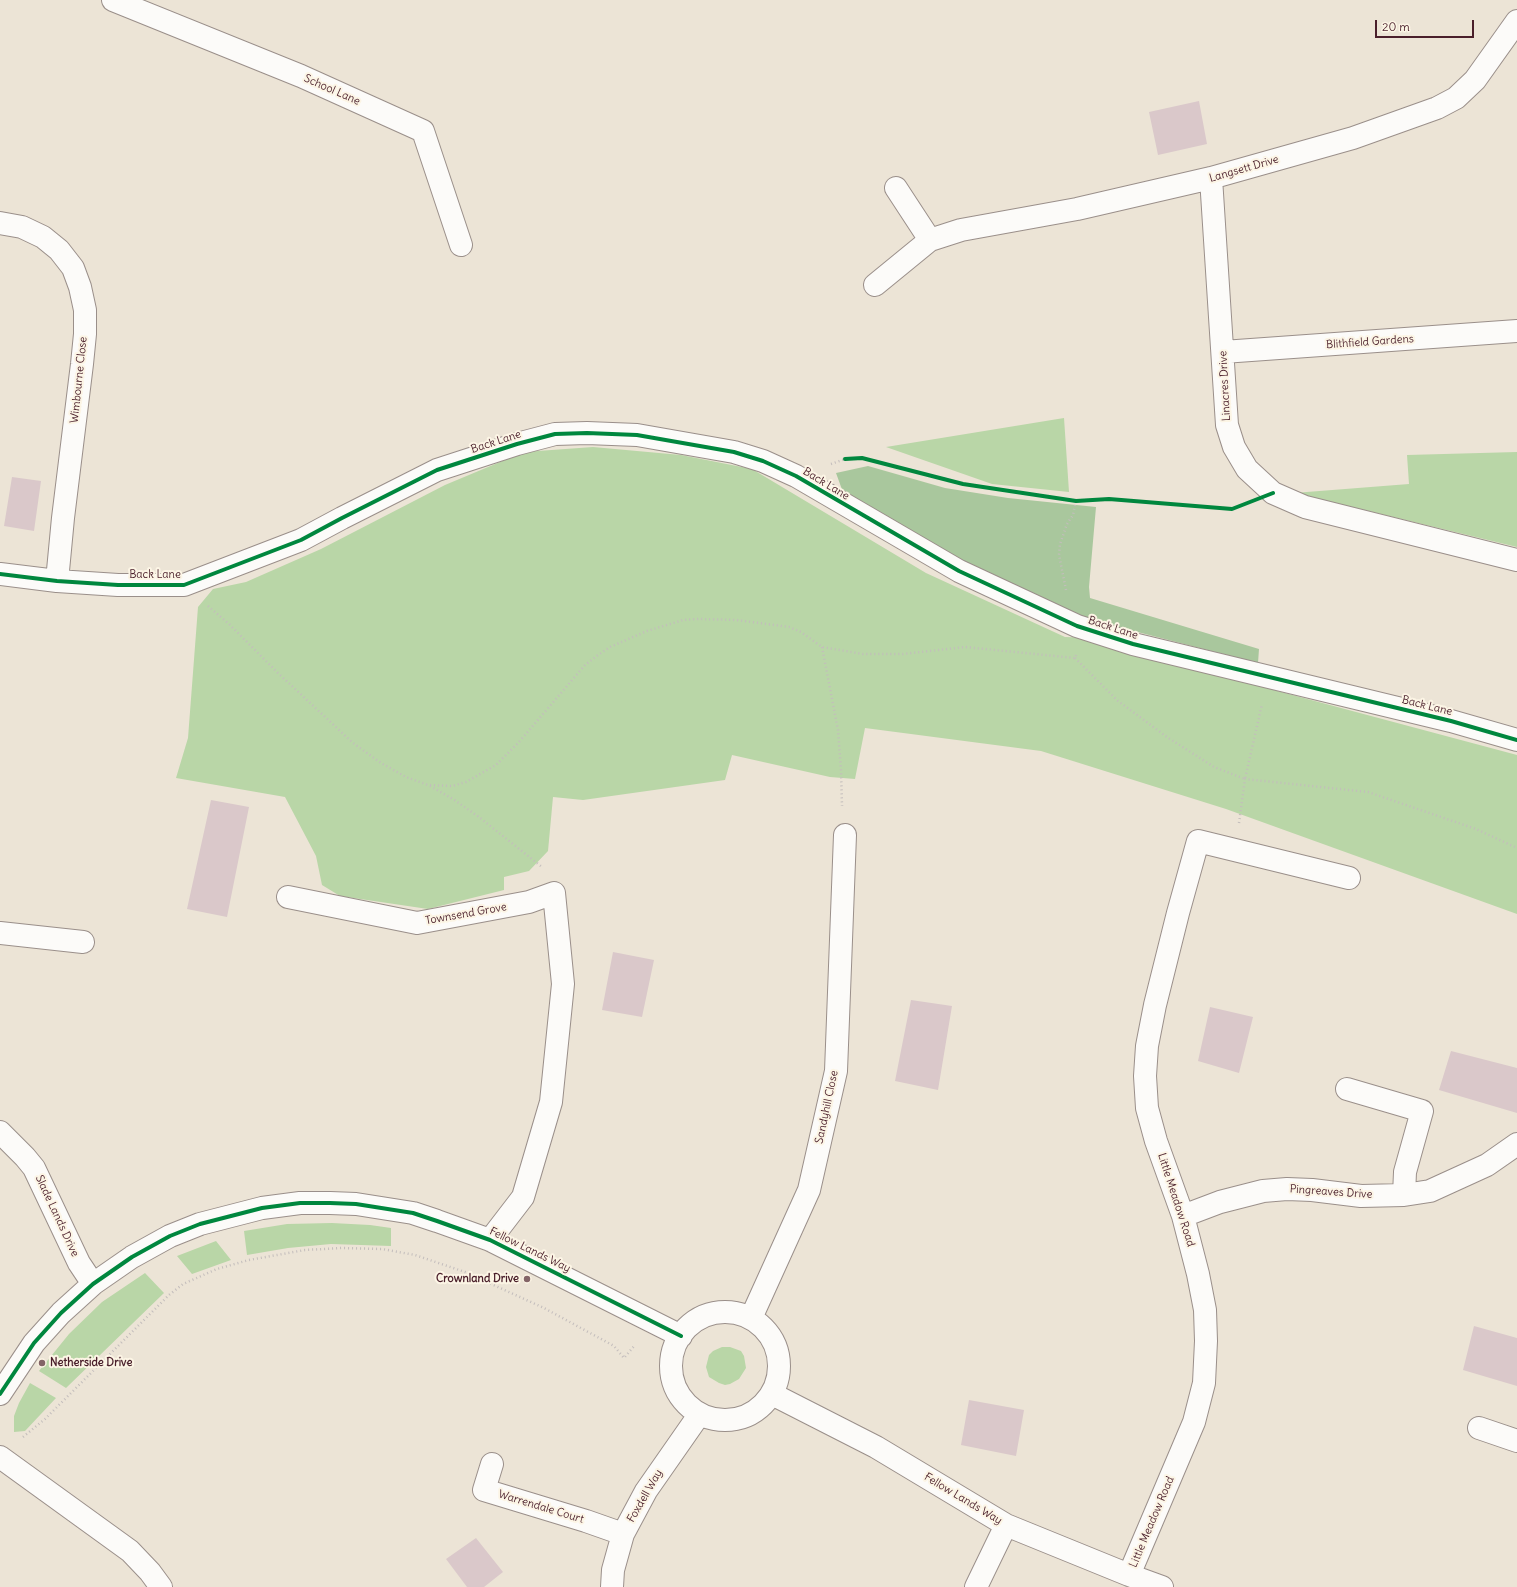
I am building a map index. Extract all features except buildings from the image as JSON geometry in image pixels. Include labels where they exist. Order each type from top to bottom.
[{"type":"street","name":"School Lane","points":[[124,2],[286,70],[424,131],[461,246]]},
{"type":"street","name":"Langsett Drive","points":[[875,285],[930,240],[961,230],[1077,209],[1211,178],[1353,138],[1437,108],[1456,98],[1475,80],[1517,21]]},
{"type":"street","name":"Linacres Drive","points":[[1211,178],[1223,352],[1226,425],[1234,447],[1247,469],[1273,493],[1305,507],[1517,560]]},
{"type":"street","points":[[896,188],[930,240]]},
{"type":"street","name":"Wimbourne Close","points":[[0,223],[22,227],[43,237],[59,250],[73,268],[80,287],[85,310],[85,334],[82,364],[63,518],[57,581]]},
{"type":"street","name":"Blithfield Gardens","points":[[1223,352],[1517,331]]},
{"type":"street","name":"Back Lane","points":[[0,574],[57,581],[118,585],[184,585],[301,540],[437,470],[517,444],[555,434],[587,433],[630,435],[679,441],[727,451],[763,461],[796,476],[958,571],[1077,626],[1133,644],[1268,678],[1451,721],[1517,740]]},
{"type":"street","name":"Sandyhill Close","points":[[751,1318],[809,1190],[836,1071],[845,835]]},
{"type":"street","name":"Little Meadow Road","points":[[1129,1576],[1194,1422],[1204,1383],[1206,1341],[1205,1310],[1198,1274],[1183,1216],[1147,1108],[1144,1076],[1147,1046],[1155,1005],[1198,841],[1349,878]]},
{"type":"street","points":[[490,1240],[523,1197],[551,1102],[563,984],[554,893]]},
{"type":"street","name":"Townsend Grove","points":[[288,898],[417,923],[529,902],[554,893]]},
{"type":"street","points":[[0,933],[83,942]]},
{"type":"street","points":[[1347,1089],[1422,1111],[1405,1172],[1404,1195]]},
{"type":"street","name":"Slade Lands Drive","points":[[0,1132],[34,1168],[43,1184],[79,1263],[93,1284]]},
{"type":"street","name":"Pingreaves Drive","points":[[1183,1216],[1220,1202],[1263,1192],[1287,1189],[1312,1190],[1361,1196],[1404,1195],[1430,1191],[1487,1165],[1517,1144]]},
{"type":"street","name":"Fellow Lands Way","points":[[0,1394],[34,1343],[61,1313],[93,1284],[132,1257],[170,1236],[200,1224],[262,1208],[300,1204],[356,1204],[390,1208],[438,1221],[490,1240],[681,1336]]},
{"type":"street","points":[[715,1312],[728,1312],[751,1318],[768,1333],[775,1343],[779,1353],[780,1363],[778,1382],[772,1394],[762,1406],[754,1412],[729,1422],[699,1415],[678,1396],[672,1381],[672,1364],[675,1350],[681,1336],[691,1323],[702,1315],[715,1312]]},
{"type":"street","name":"Fellow Lands Way","points":[[772,1394],[876,1447],[1006,1525],[1129,1576],[1162,1587]]},
{"type":"street","name":"Foxdell Way","points":[[612,1587],[613,1570],[623,1534],[646,1491],[699,1415]]},
{"type":"street","points":[[1479,1428],[1517,1441]]},
{"type":"street","points":[[0,1457],[130,1551],[150,1572],[161,1587]]},
{"type":"street","name":"Warrendale Court","points":[[492,1464],[484,1490],[586,1521],[623,1534]]},
{"type":"street","points":[[976,1587],[1006,1525]]},
{"type":"path","points":[[845,459],[851,458]]},
{"type":"path","points":[[1069,500],[1083,500]]},
{"type":"path","points":[[1075,658],[1077,650],[1077,626],[1064,580],[1059,555],[1063,534],[1073,515],[1076,500]]},
{"type":"path","points":[[184,585],[229,624],[278,673],[353,743],[393,770],[406,777],[428,785],[453,799],[542,865],[554,893]]},
{"type":"path","points":[[428,785],[452,786],[466,782],[496,765],[519,742],[586,665],[610,647],[653,629],[683,620],[699,618],[738,620],[789,627],[801,632],[822,647],[863,654],[885,655],[965,647],[1075,658],[1118,701],[1167,737],[1214,767],[1245,779],[1368,792],[1476,829],[1517,848]]},
{"type":"path","points":[[822,647],[838,730],[842,770],[842,823],[845,835]]},
{"type":"path","points":[[1245,779],[1268,678]]},
{"type":"path","points":[[22,1438],[45,1419],[169,1295],[194,1278],[217,1269],[256,1259],[304,1250],[342,1248],[382,1249],[415,1255],[466,1272],[544,1308],[614,1346],[624,1358],[654,1323]]},
{"type":"green space","points":[[1064,418],[1069,492],[992,484],[886,447]]},
{"type":"green space","points":[[593,447],[681,455],[752,469],[926,573],[1065,637],[1096,638],[1139,654],[1517,755],[1517,914],[1226,809],[1041,751],[865,728],[855,779],[830,777],[732,755],[725,780],[583,800],[553,797],[548,851],[529,871],[504,877],[504,890],[428,909],[340,896],[322,885],[316,856],[285,797],[176,778],[188,738],[198,607],[213,589],[246,582],[321,549],[445,485],[524,452]]},
{"type":"green space","points":[[1517,452],[1517,547],[1294,493],[1409,484],[1407,455]]},
{"type":"green space","points":[[868,466],[945,488],[1008,498],[1096,507],[1089,587],[1090,598],[1259,649],[1258,663],[1083,618],[938,552],[844,495],[836,473]]},
{"type":"green space","points":[[332,1223],[370,1225],[391,1228],[391,1246],[331,1244],[288,1248],[247,1255],[244,1231],[287,1224]]},
{"type":"green space","points":[[216,1241],[231,1260],[192,1274],[177,1256]]},
{"type":"green space","points":[[145,1273],[164,1293],[66,1388],[39,1371],[69,1334],[102,1302]]},
{"type":"green space","points":[[722,1347],[730,1347],[741,1351],[744,1356],[746,1368],[739,1379],[725,1385],[709,1377],[706,1367],[709,1355],[713,1351]]},
{"type":"green space","points":[[30,1383],[56,1398],[25,1431],[14,1432],[14,1416]]},
{"type":"cycle path","points":[[0,574],[57,581],[118,585],[184,585],[301,540],[437,470],[517,444],[555,434],[587,433],[637,435],[734,452],[763,461],[796,476],[959,571],[1077,626],[1133,644],[1451,721],[1517,740]]},
{"type":"cycle path","points":[[845,459],[862,458],[963,484],[1076,501],[1109,499],[1232,509],[1273,493]]},
{"type":"cycle path","points":[[0,1394],[34,1343],[61,1313],[93,1284],[132,1257],[170,1236],[200,1224],[262,1208],[300,1203],[356,1204],[413,1213],[437,1221],[490,1240],[681,1336]]},
{"type":"place","name":"Crownland Drive","points":[[527,1279]]},
{"type":"place","name":"Netherside Drive","points":[[42,1363]]}]
